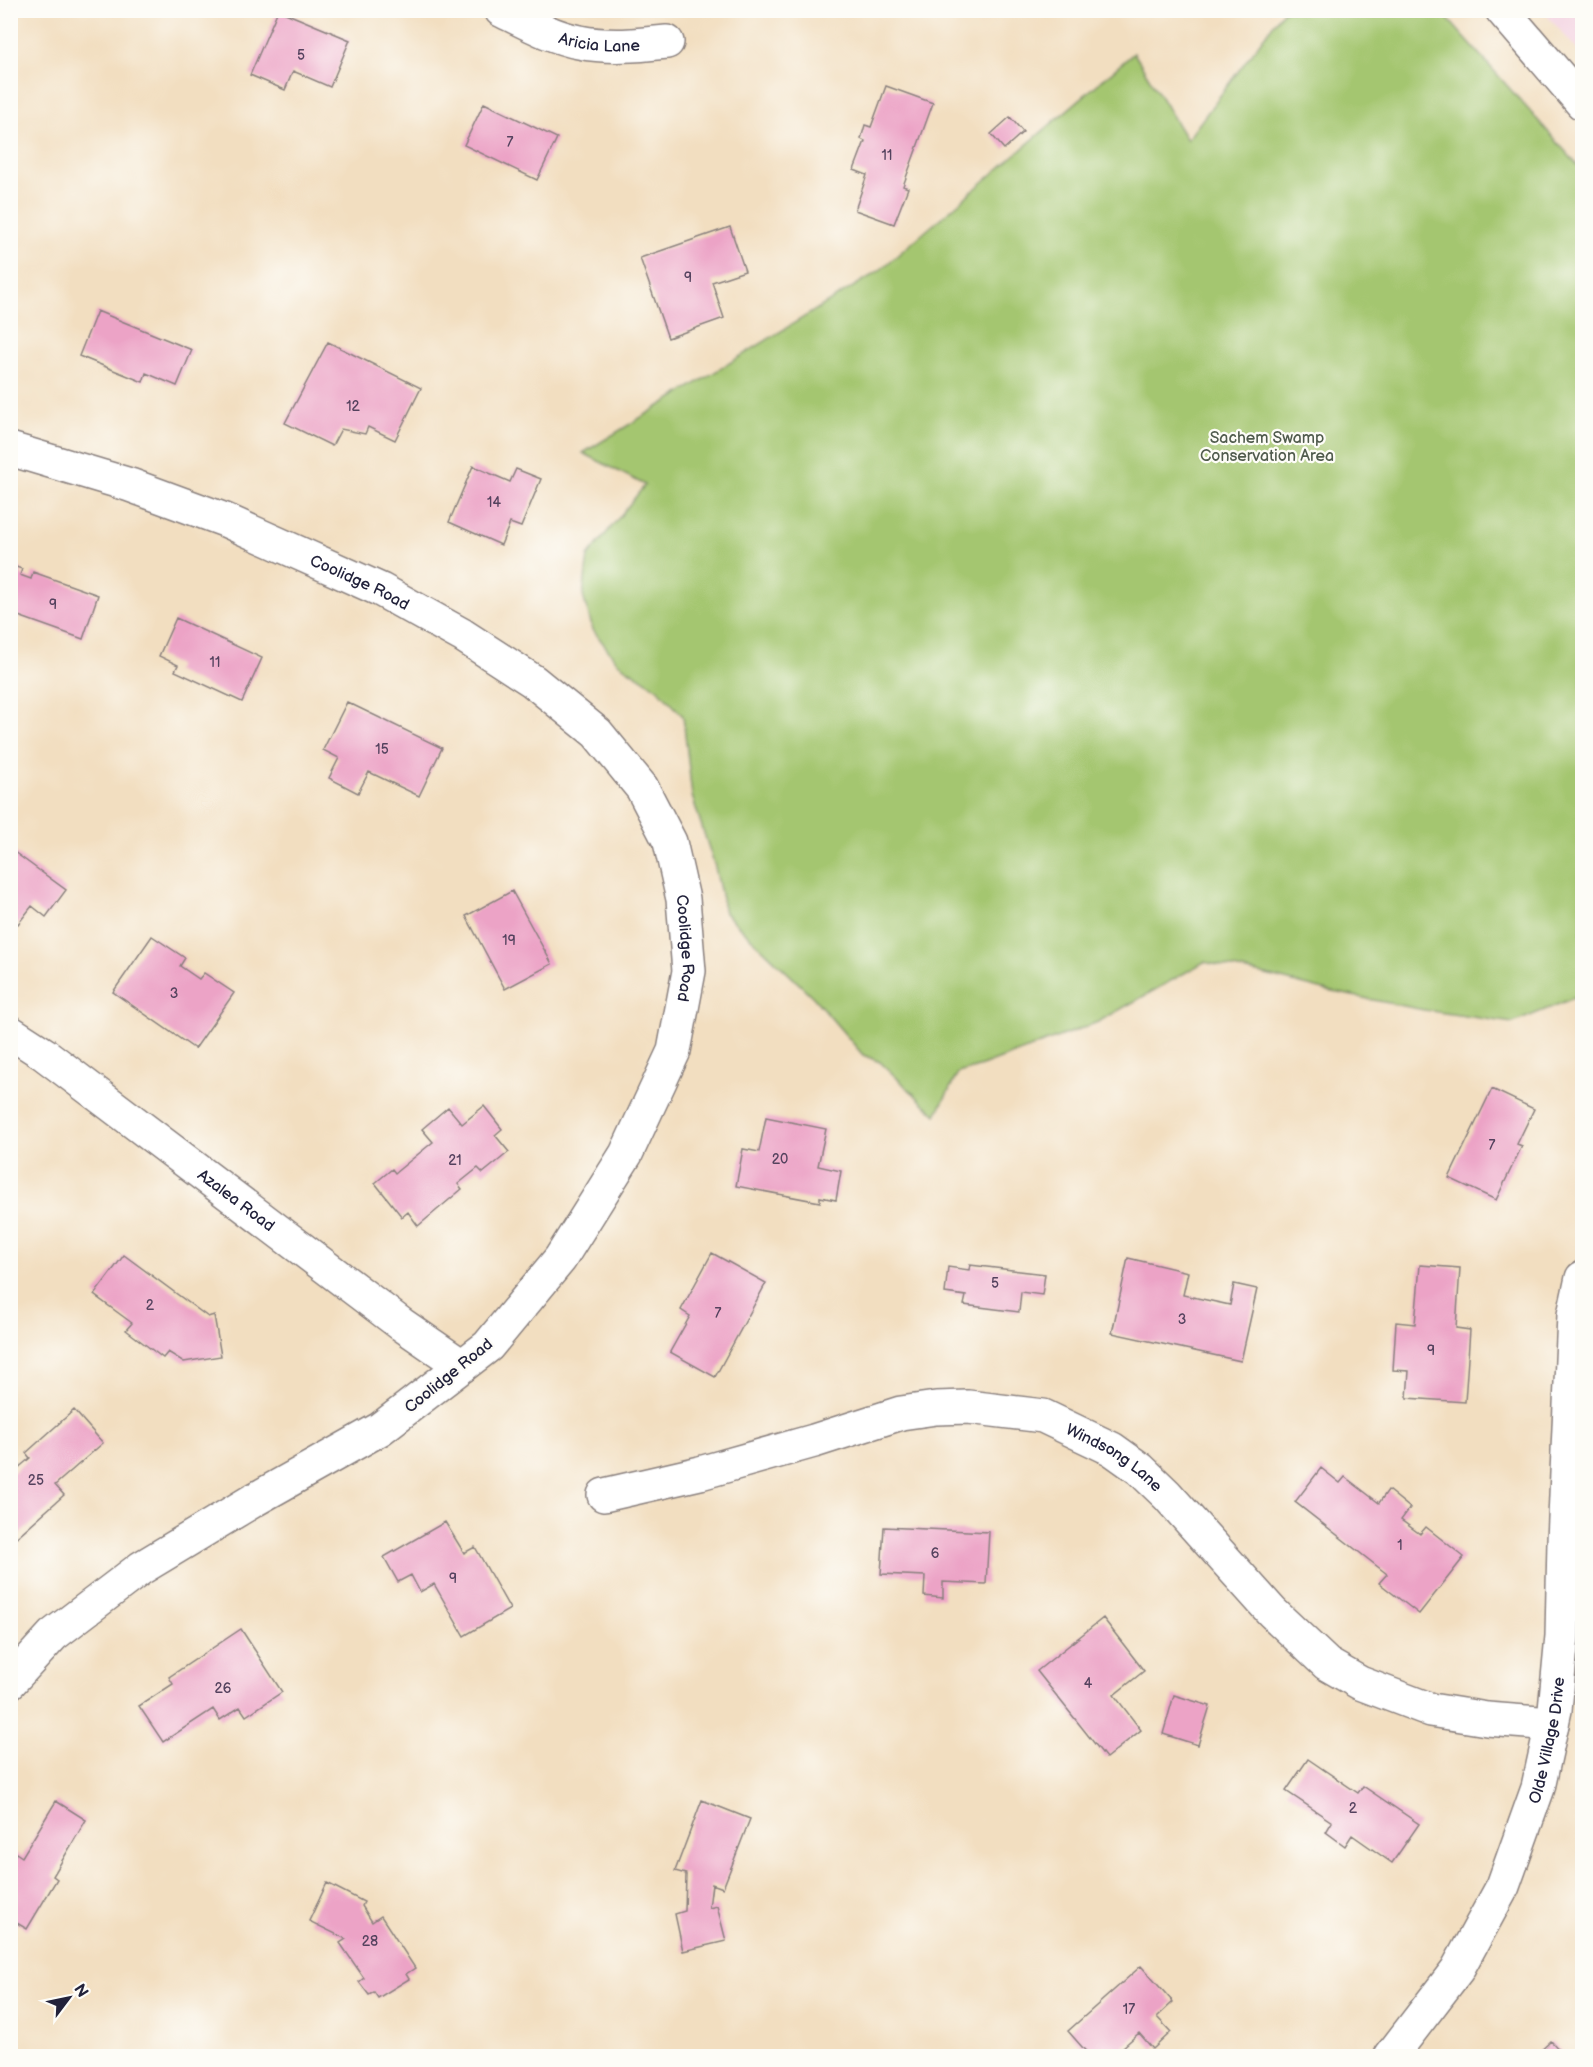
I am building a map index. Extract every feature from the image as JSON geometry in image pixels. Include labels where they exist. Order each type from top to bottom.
[{"type":"street","name":"Aricia Lane","points":[[501,10],[534,26],[576,41],[611,45],[667,42]]},
{"type":"street","points":[[1502,10],[1582,103]]},
{"type":"street","name":"Coolidge Road","points":[[10,449],[130,485],[225,520],[381,590],[462,635],[533,681],[597,733],[642,788],[670,842],[683,899],[689,971],[674,1051],[626,1154],[560,1259],[488,1346],[380,1429],[254,1500],[141,1568],[53,1635],[10,1682]]},
{"type":"street","name":"Azalea Road","points":[[10,1032],[44,1054],[401,1324],[462,1366]]},
{"type":"street","name":"Olde Village Drive","points":[[1391,2056],[1457,1970],[1503,1886],[1538,1788],[1552,1724],[1562,1636],[1574,1315],[1582,1278]]},
{"type":"street","name":"Windsong Lane","points":[[604,1495],[700,1473],[901,1413],[936,1408],[968,1407],[1042,1416],[1112,1449],[1140,1469],[1167,1495],[1280,1621],[1327,1664],[1360,1683],[1431,1710],[1487,1719],[1552,1724]]},
{"type":"shaded area","points":[[1543,11],[1582,11],[1582,55]]},
{"type":"green space","name":"Sachem Swamp Conservation Area","points":[[1284,10],[1441,11],[1582,170],[1582,992],[1576,997],[1513,1023],[1424,1010],[1328,991],[1204,962],[1098,1022],[958,1073],[936,1115],[880,1062],[863,1055],[813,997],[725,913],[715,867],[692,796],[683,716],[658,689],[618,663],[593,630],[583,596],[588,556],[645,485],[583,453],[879,271],[1134,53],[1187,140]]},
{"type":"building","points":[[278,10],[350,40],[330,87],[293,71],[285,90],[250,75]]},
{"type":"building","points":[[886,86],[933,103],[903,186],[908,188],[894,224],[855,210],[867,175],[854,170],[865,141],[861,139],[865,125],[871,127]]},
{"type":"building","points":[[484,103],[557,138],[537,180],[464,145]]},
{"type":"building","points":[[1010,117],[1023,132],[1004,149],[991,134]]},
{"type":"building","points":[[730,227],[745,271],[712,282],[724,318],[668,338],[640,258]]},
{"type":"building","points":[[97,311],[192,350],[177,386],[146,373],[143,382],[79,356]]},
{"type":"building","points":[[328,342],[421,388],[395,440],[368,427],[365,434],[341,429],[332,446],[285,423]]},
{"type":"building","points":[[473,466],[510,482],[516,469],[541,479],[521,527],[510,523],[501,545],[449,522]]},
{"type":"building","points":[[10,565],[22,569],[20,575],[31,579],[33,572],[98,595],[83,639],[10,613]]},
{"type":"building","points":[[176,618],[262,658],[242,702],[175,671],[178,665],[159,656]]},
{"type":"building","points":[[347,702],[442,748],[419,796],[369,772],[358,793],[329,778],[339,758],[323,750]]},
{"type":"building","points":[[10,849],[66,890],[46,917],[32,906],[18,924],[10,919]]},
{"type":"building","points":[[512,891],[552,964],[505,989],[466,916]]},
{"type":"building","points":[[152,936],[185,958],[180,966],[199,979],[204,973],[234,993],[195,1049],[113,992]]},
{"type":"building","points":[[1492,1089],[1534,1109],[1517,1144],[1522,1146],[1496,1200],[1449,1178]]},
{"type":"building","points":[[484,1106],[502,1129],[495,1135],[509,1152],[483,1173],[478,1168],[458,1184],[462,1189],[418,1226],[408,1212],[402,1217],[375,1183],[392,1169],[395,1173],[433,1142],[422,1129],[448,1107],[462,1124]]},
{"type":"building","points":[[766,1117],[826,1129],[818,1166],[841,1171],[836,1200],[820,1197],[820,1202],[736,1186],[743,1149],[759,1152]]},
{"type":"building","points":[[712,1253],[766,1283],[715,1377],[670,1352],[690,1316],[681,1310]]},
{"type":"building","points":[[124,1255],[208,1317],[214,1315],[221,1356],[184,1362],[168,1352],[163,1358],[126,1330],[132,1323],[94,1295]]},
{"type":"building","points":[[1128,1258],[1188,1272],[1183,1295],[1230,1305],[1234,1284],[1257,1289],[1241,1361],[1112,1333]]},
{"type":"building","points":[[970,1265],[1045,1274],[1042,1295],[1021,1292],[1019,1312],[964,1305],[966,1296],[945,1293],[948,1267],[969,1270]]},
{"type":"building","points":[[1420,1265],[1460,1268],[1456,1328],[1470,1330],[1465,1402],[1407,1398],[1409,1371],[1393,1370],[1396,1322],[1415,1324]]},
{"type":"building","points":[[74,1410],[103,1443],[55,1485],[64,1495],[10,1543],[10,1475],[30,1458],[26,1453]]},
{"type":"building","points":[[1321,1468],[1340,1483],[1345,1477],[1379,1503],[1388,1490],[1410,1508],[1401,1520],[1420,1534],[1426,1527],[1464,1557],[1419,1614],[1379,1583],[1387,1574],[1295,1502]]},
{"type":"building","points":[[445,1522],[464,1553],[475,1547],[510,1609],[464,1636],[434,1584],[420,1592],[411,1575],[398,1582],[384,1557]]},
{"type":"building","points":[[884,1527],[989,1532],[986,1584],[943,1582],[943,1598],[924,1596],[925,1576],[881,1574]]},
{"type":"building","points":[[1103,1618],[1144,1671],[1114,1695],[1141,1730],[1106,1758],[1037,1671]]},
{"type":"building","points":[[241,1629],[282,1692],[246,1716],[240,1707],[220,1720],[213,1709],[163,1742],[139,1706],[173,1684],[169,1677]]},
{"type":"building","points":[[1174,1695],[1210,1706],[1198,1745],[1163,1734]]},
{"type":"building","points":[[1308,1759],[1358,1793],[1363,1786],[1419,1824],[1392,1863],[1352,1835],[1345,1846],[1326,1832],[1332,1822],[1286,1791]]},
{"type":"building","points":[[702,1800],[750,1819],[723,1888],[712,1884],[709,1908],[717,1906],[726,1941],[683,1951],[675,1914],[685,1911],[686,1874],[675,1871]]},
{"type":"building","points":[[56,1801],[86,1820],[53,1876],[57,1879],[27,1929],[10,1919],[10,1862],[16,1853],[22,1857]]},
{"type":"building","points":[[327,1883],[364,1902],[362,1906],[372,1922],[381,1916],[415,1968],[406,1974],[409,1979],[378,1998],[374,1992],[369,1995],[359,1982],[364,1978],[340,1943],[346,1939],[309,1921]]},
{"type":"building","points":[[1141,1966],[1173,2002],[1157,2017],[1171,2032],[1153,2049],[1139,2033],[1113,2056],[1090,2056],[1068,2031]]},
{"type":"building","points":[[1551,2041],[1565,2056],[1535,2056]]}]
